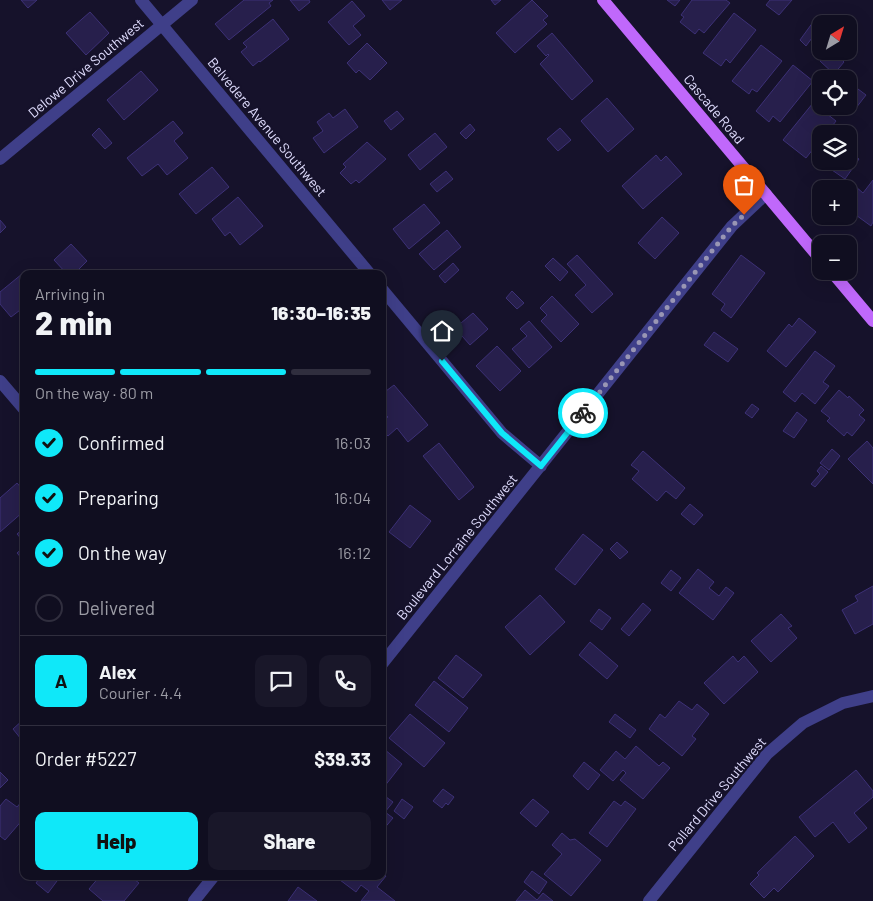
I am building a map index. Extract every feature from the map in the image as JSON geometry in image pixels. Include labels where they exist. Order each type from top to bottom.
[{"type":"main road","name":"Cascade Road","points":[[603,0],[812,249]]},
{"type":"main road","points":[[839,280],[873,321]]},
{"type":"street","name":"Belvedere Avenue Southwest","points":[[141,0],[367,270]]},
{"type":"street","name":"Delowe Drive Southwest","points":[[0,160],[192,0]]},
{"type":"street","name":"Boulevard Lorraine Southwest","points":[[386,659],[732,226],[766,194]]},
{"type":"street","points":[[386,294],[502,433],[541,466]]},
{"type":"street","points":[[0,380],[20,404]]},
{"type":"street","name":"Pollard Drive Southwest","points":[[649,901],[767,754],[803,723],[844,703],[873,696]]},
{"type":"street","points":[[194,901],[211,880]]},
{"type":"building","points":[[21,0],[37,0],[28,8]]},
{"type":"building","points":[[244,0],[273,0],[269,3],[271,6],[229,40],[215,24]]},
{"type":"building","points":[[290,0],[309,0],[310,2],[299,11]]},
{"type":"building","points":[[382,0],[402,0],[390,10]]},
{"type":"building","points":[[491,0],[501,0],[495,5]]},
{"type":"building","points":[[532,0],[548,16],[543,20],[547,24],[515,53],[496,33]]},
{"type":"building","points":[[667,0],[680,0],[675,6]]},
{"type":"building","points":[[692,0],[726,0],[730,3],[704,33],[699,29],[695,34],[680,22],[684,17],[681,15]]},
{"type":"building","points":[[770,0],[792,0],[779,15],[766,5]]},
{"type":"building","points":[[352,1],[365,16],[353,26],[361,35],[349,45],[328,22]]},
{"type":"building","points":[[90,12],[109,33],[86,55],[66,33]]},
{"type":"building","points":[[734,13],[756,30],[730,63],[726,59],[721,66],[703,53]]},
{"type":"building","points":[[273,19],[289,39],[253,66],[241,52],[247,47],[243,43]]},
{"type":"building","points":[[812,24],[812,38],[806,46],[800,40]]},
{"type":"building","points":[[552,33],[593,81],[572,100],[540,64],[549,55],[546,56],[537,46]]},
{"type":"building","points":[[367,43],[387,63],[370,80],[359,70],[356,73],[347,63]]},
{"type":"building","points":[[761,45],[782,61],[757,92],[752,89],[749,94],[732,81]]},
{"type":"building","points":[[842,60],[844,62],[837,70],[830,70],[820,61]]},
{"type":"building","points":[[793,65],[812,80],[780,122],[773,116],[769,122],[756,111]]},
{"type":"building","points":[[141,71],[158,90],[124,120],[107,100]]},
{"type":"building","points":[[858,89],[866,95],[857,107]]},
{"type":"building","points":[[607,98],[634,129],[608,152],[581,121]]},
{"type":"building","points":[[812,104],[812,115],[828,115],[836,121],[833,125],[812,125],[812,150],[806,158],[783,140]]},
{"type":"building","points":[[345,109],[358,127],[324,153],[313,138],[323,131],[317,122],[329,113],[333,118]]},
{"type":"building","points":[[397,111],[404,119],[391,130],[384,121]]},
{"type":"building","points":[[173,121],[183,133],[174,141],[188,158],[167,175],[158,164],[142,176],[127,158]]},
{"type":"building","points":[[470,124],[475,130],[466,139],[460,133]]},
{"type":"building","points":[[99,128],[112,143],[105,149],[92,135]]},
{"type":"building","points":[[560,128],[571,140],[558,151],[547,139]]},
{"type":"building","points":[[435,133],[447,147],[420,170],[408,155]]},
{"type":"building","points":[[367,142],[386,159],[359,183],[356,180],[351,184],[340,173],[346,167],[343,164]]},
{"type":"building","points":[[656,155],[661,161],[666,156],[682,174],[643,209],[622,186]]},
{"type":"building","points":[[212,167],[229,187],[196,214],[179,194]]},
{"type":"building","points":[[832,170],[851,170],[845,179]]},
{"type":"building","points":[[446,171],[453,179],[437,192],[430,184]]},
{"type":"building","points":[[873,180],[873,222],[871,226],[857,216],[857,188],[863,193]]},
{"type":"building","points":[[238,197],[263,226],[240,245],[230,232],[225,236],[212,219]]},
{"type":"building","points":[[424,204],[440,223],[409,249],[393,229]]},
{"type":"building","points":[[662,217],[679,233],[655,259],[638,243]]},
{"type":"building","points":[[0,220],[6,227],[0,233]]},
{"type":"building","points":[[447,230],[461,247],[434,270],[419,254]]},
{"type":"building","points":[[71,244],[87,261],[78,270],[63,270],[54,260]]},
{"type":"building","points":[[577,255],[613,294],[592,313],[575,295],[586,285],[567,264]]},
{"type":"building","points":[[741,255],[765,273],[731,318],[721,310],[725,304],[712,294]]},
{"type":"building","points":[[553,258],[568,272],[560,281],[545,266]]},
{"type":"building","points":[[453,263],[459,270],[445,283],[439,276]]},
{"type":"building","points":[[20,276],[20,310],[11,317],[0,304],[0,292]]},
{"type":"building","points":[[512,291],[524,303],[517,309],[506,298]]},
{"type":"building","points":[[552,296],[579,324],[561,342],[541,321],[547,315],[540,308]]},
{"type":"building","points":[[473,313],[488,329],[470,345],[455,328]]},
{"type":"building","points":[[799,318],[816,332],[786,367],[767,351],[789,324],[792,327]]},
{"type":"building","points":[[529,321],[552,347],[529,368],[512,349],[527,336],[520,329]]},
{"type":"building","points":[[714,332],[738,349],[728,362],[704,345]]},
{"type":"building","points":[[497,346],[521,371],[500,391],[476,366]]},
{"type":"building","points":[[815,351],[835,366],[823,382],[829,386],[815,404],[802,393],[795,402],[783,392]]},
{"type":"building","points":[[394,385],[428,425],[408,442],[397,428],[388,436],[386,434],[386,419],[388,417],[386,415],[386,391]]},
{"type":"building","points":[[839,390],[848,398],[849,396],[864,410],[859,415],[865,420],[852,436],[847,432],[844,436],[827,421],[830,418],[821,411]]},
{"type":"building","points":[[752,404],[759,409],[752,418],[745,413]]},
{"type":"building","points":[[797,412],[807,420],[794,438],[783,431]]},
{"type":"building","points":[[867,441],[873,448],[873,484],[848,459]]},
{"type":"building","points":[[439,443],[474,487],[459,500],[423,456]]},
{"type":"building","points":[[832,449],[840,456],[829,470],[820,463]]},
{"type":"building","points":[[643,451],[685,488],[676,499],[666,491],[657,501],[632,479],[639,471],[631,465]]},
{"type":"building","points":[[821,466],[828,472],[815,487],[811,484],[820,474],[817,471]]},
{"type":"building","points":[[17,483],[20,486],[20,514],[0,532],[0,498]]},
{"type":"building","points":[[690,504],[703,515],[694,525],[681,514]]},
{"type":"building","points":[[410,505],[431,521],[410,548],[389,532]]},
{"type":"building","points":[[583,534],[603,550],[575,585],[555,569]]},
{"type":"building","points":[[617,542],[628,552],[620,559],[610,549]]},
{"type":"building","points":[[698,569],[714,582],[709,588],[719,596],[726,587],[734,593],[713,620],[679,593]]},
{"type":"building","points":[[671,570],[681,578],[671,591],[661,583]]},
{"type":"building","points":[[873,586],[873,624],[855,634],[842,610],[858,601],[855,596]]},
{"type":"building","points":[[540,595],[565,622],[530,655],[505,627]]},
{"type":"building","points":[[643,603],[651,610],[629,636],[621,629]]},
{"type":"building","points":[[599,609],[611,618],[602,630],[590,621]]},
{"type":"building","points":[[781,614],[792,626],[788,628],[797,638],[771,662],[751,641]]},
{"type":"building","points":[[590,642],[618,666],[607,679],[579,655]]},
{"type":"building","points":[[456,655],[482,675],[463,698],[438,678]]},
{"type":"building","points":[[733,656],[738,662],[744,656],[758,672],[724,704],[704,683]]},
{"type":"building","points":[[434,681],[468,708],[449,732],[415,705]]},
{"type":"building","points":[[679,701],[692,710],[697,704],[709,714],[692,736],[696,739],[682,756],[649,729],[660,714],[665,718]]},
{"type":"building","points":[[410,714],[445,743],[424,767],[389,738]]},
{"type":"building","points":[[615,714],[636,730],[630,738],[609,722]]},
{"type":"building","points":[[20,723],[20,738],[13,729]]},
{"type":"building","points":[[636,746],[659,766],[663,762],[670,768],[643,799],[620,780],[626,773],[623,770],[613,781],[600,770],[616,751],[625,759]]},
{"type":"building","points":[[386,751],[402,764],[386,784]]},
{"type":"building","points":[[584,762],[600,775],[588,790],[573,776]]},
{"type":"building","points":[[856,770],[873,791],[873,797],[854,813],[867,828],[849,843],[833,822],[815,837],[799,817]]},
{"type":"building","points":[[0,772],[8,780],[0,788]]},
{"type":"building","points":[[443,789],[454,797],[448,805],[446,803],[442,808],[433,801]]},
{"type":"building","points":[[386,797],[393,802],[386,811]]},
{"type":"building","points":[[6,799],[17,807],[20,804],[20,823],[5,840],[0,836],[0,806]]},
{"type":"building","points":[[402,799],[413,807],[404,819],[394,811]]},
{"type":"building","points":[[533,799],[549,812],[536,827],[520,813]]},
{"type":"building","points":[[614,801],[621,806],[625,801],[636,809],[607,847],[589,833]]},
{"type":"building","points":[[386,813],[393,818],[386,826]]},
{"type":"building","points":[[562,833],[570,840],[575,839],[601,860],[571,896],[544,874],[562,854],[552,845]]},
{"type":"building","points":[[795,836],[814,856],[778,892],[774,888],[764,898],[750,884],[759,875],[757,873]]},
{"type":"building","points":[[532,871],[547,882],[539,894],[524,882]]},
{"type":"building","points":[[38,880],[57,881],[48,893],[36,883]]},
{"type":"building","points":[[97,880],[135,880],[139,883],[124,901],[103,901],[89,889]]},
{"type":"building","points":[[340,880],[383,880],[377,887],[395,901],[361,901],[369,891],[361,885],[356,892]]},
{"type":"building","points":[[298,887],[317,901],[288,901]]},
{"type":"building","points":[[525,890],[537,900],[543,893],[553,901],[516,901]]},
{"type":"way so far","points":[[583,413],[732,226],[744,215]]},
{"type":"route","points":[[442,361],[502,433],[541,466],[583,413]]}]
